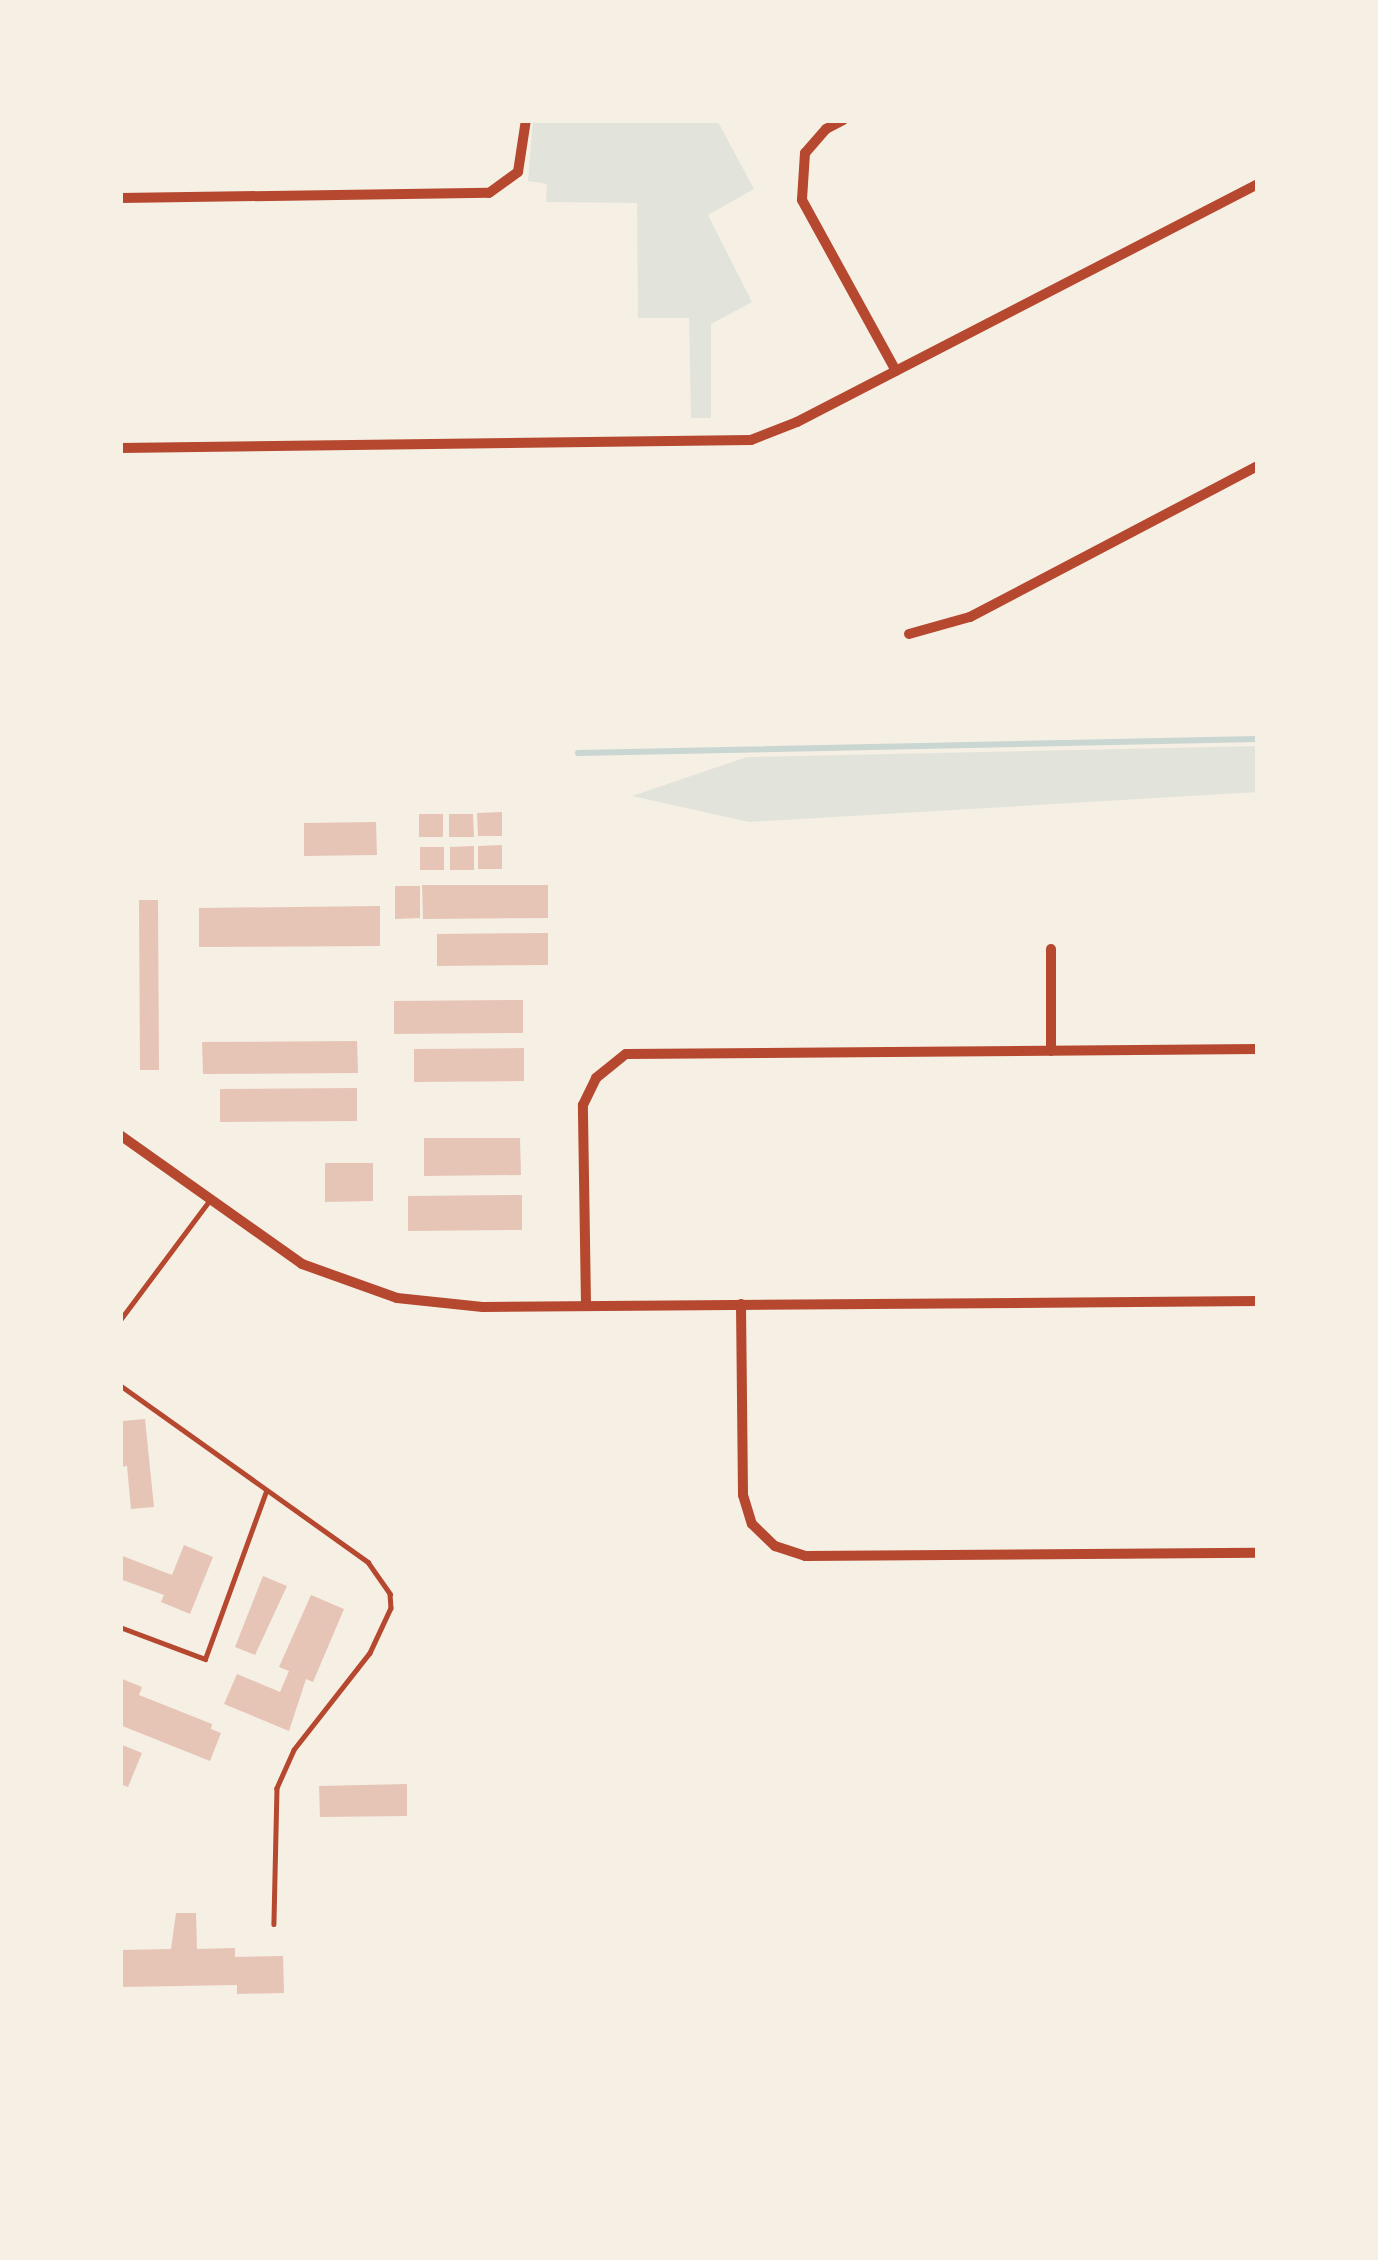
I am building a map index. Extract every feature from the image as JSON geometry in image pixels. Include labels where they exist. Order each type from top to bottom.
[{"type":"street","points":[[120,198],[489,193],[518,172],[526,120]]},
{"type":"street","points":[[843,120],[826,129],[805,153],[802,200],[896,371]]},
{"type":"street","points":[[120,448],[727,442],[797,422],[1258,184]]},
{"type":"street","points":[[909,634],[970,616],[1258,466]]},
{"type":"street","points":[[1051,949],[1051,1051]]},
{"type":"street","points":[[586,1305],[583,1105],[596,1078],[626,1054],[1258,1049]]},
{"type":"street","points":[[120,1136],[302,1264],[397,1298],[483,1306],[1258,1300]]},
{"type":"street","points":[[741,1304],[743,1495],[752,1524],[775,1546],[805,1556],[1258,1553]]},
{"type":"lane","points":[[120,973],[120,1016]]},
{"type":"lane","points":[[120,1320],[209,1201]]},
{"type":"lane","points":[[120,1385],[380,1572],[391,1608],[370,1653],[295,1750],[278,1788],[274,1924]]},
{"type":"lane","points":[[120,1627],[205,1659],[266,1491]]},
{"type":"shaded area","points":[[533,120],[717,120],[754,189],[708,215],[752,302],[711,324],[711,418],[691,418],[689,318],[638,318],[637,203],[546,202],[547,184],[528,181]]},
{"type":"shaded area","points":[[1258,746],[1258,792],[749,822],[632,796],[747,757]]},
{"type":"building","points":[[502,812],[502,836],[478,836],[477,813]]},
{"type":"building","points":[[419,814],[443,814],[443,837],[419,837]]},
{"type":"building","points":[[449,814],[473,814],[474,837],[449,837]]},
{"type":"building","points":[[376,822],[377,855],[304,856],[304,823]]},
{"type":"building","points":[[502,845],[502,869],[478,869],[478,846]]},
{"type":"building","points":[[474,846],[474,870],[450,870],[450,847]]},
{"type":"building","points":[[420,847],[444,847],[444,870],[420,870]]},
{"type":"building","points":[[422,885],[548,885],[548,918],[423,919]]},
{"type":"building","points":[[395,886],[420,886],[420,918],[395,919]]},
{"type":"building","points":[[139,900],[158,900],[159,1070],[140,1070]]},
{"type":"building","points":[[380,906],[380,946],[199,947],[199,908]]},
{"type":"building","points":[[548,933],[548,965],[437,966],[437,934]]},
{"type":"building","points":[[523,1000],[523,1033],[394,1034],[394,1001]]},
{"type":"building","points":[[357,1041],[358,1073],[203,1074],[202,1042]]},
{"type":"building","points":[[524,1048],[524,1081],[414,1082],[414,1049]]},
{"type":"building","points":[[357,1088],[357,1121],[220,1122],[220,1089]]},
{"type":"building","points":[[424,1138],[520,1138],[521,1175],[424,1176]]},
{"type":"building","points":[[325,1163],[373,1163],[373,1201],[325,1202]]},
{"type":"building","points":[[522,1195],[522,1230],[408,1231],[408,1196]]},
{"type":"building","points":[[145,1419],[154,1507],[131,1509],[127,1466],[120,1467],[122,1421]]},
{"type":"building","points":[[184,1545],[213,1557],[190,1614],[161,1602],[164,1595],[120,1579],[120,1555],[172,1575]]},
{"type":"building","points":[[263,1576],[287,1586],[255,1655],[235,1647]]},
{"type":"building","points":[[311,1595],[344,1609],[313,1682],[306,1679],[289,1731],[224,1704],[237,1674],[280,1692],[289,1671],[279,1667]]},
{"type":"building","points":[[120,1678],[142,1687],[139,1695],[212,1724],[211,1729],[221,1733],[210,1761],[120,1725]]},
{"type":"building","points":[[120,1744],[142,1753],[128,1787],[120,1784]]},
{"type":"building","points":[[407,1784],[407,1816],[320,1817],[319,1786]]},
{"type":"building","points":[[176,1913],[196,1913],[197,1949],[235,1948],[235,1957],[283,1956],[284,1993],[237,1994],[237,1985],[120,1987],[120,1950],[171,1949]]},
{"type":"waterway","points":[[578,753],[1258,739]]}]
